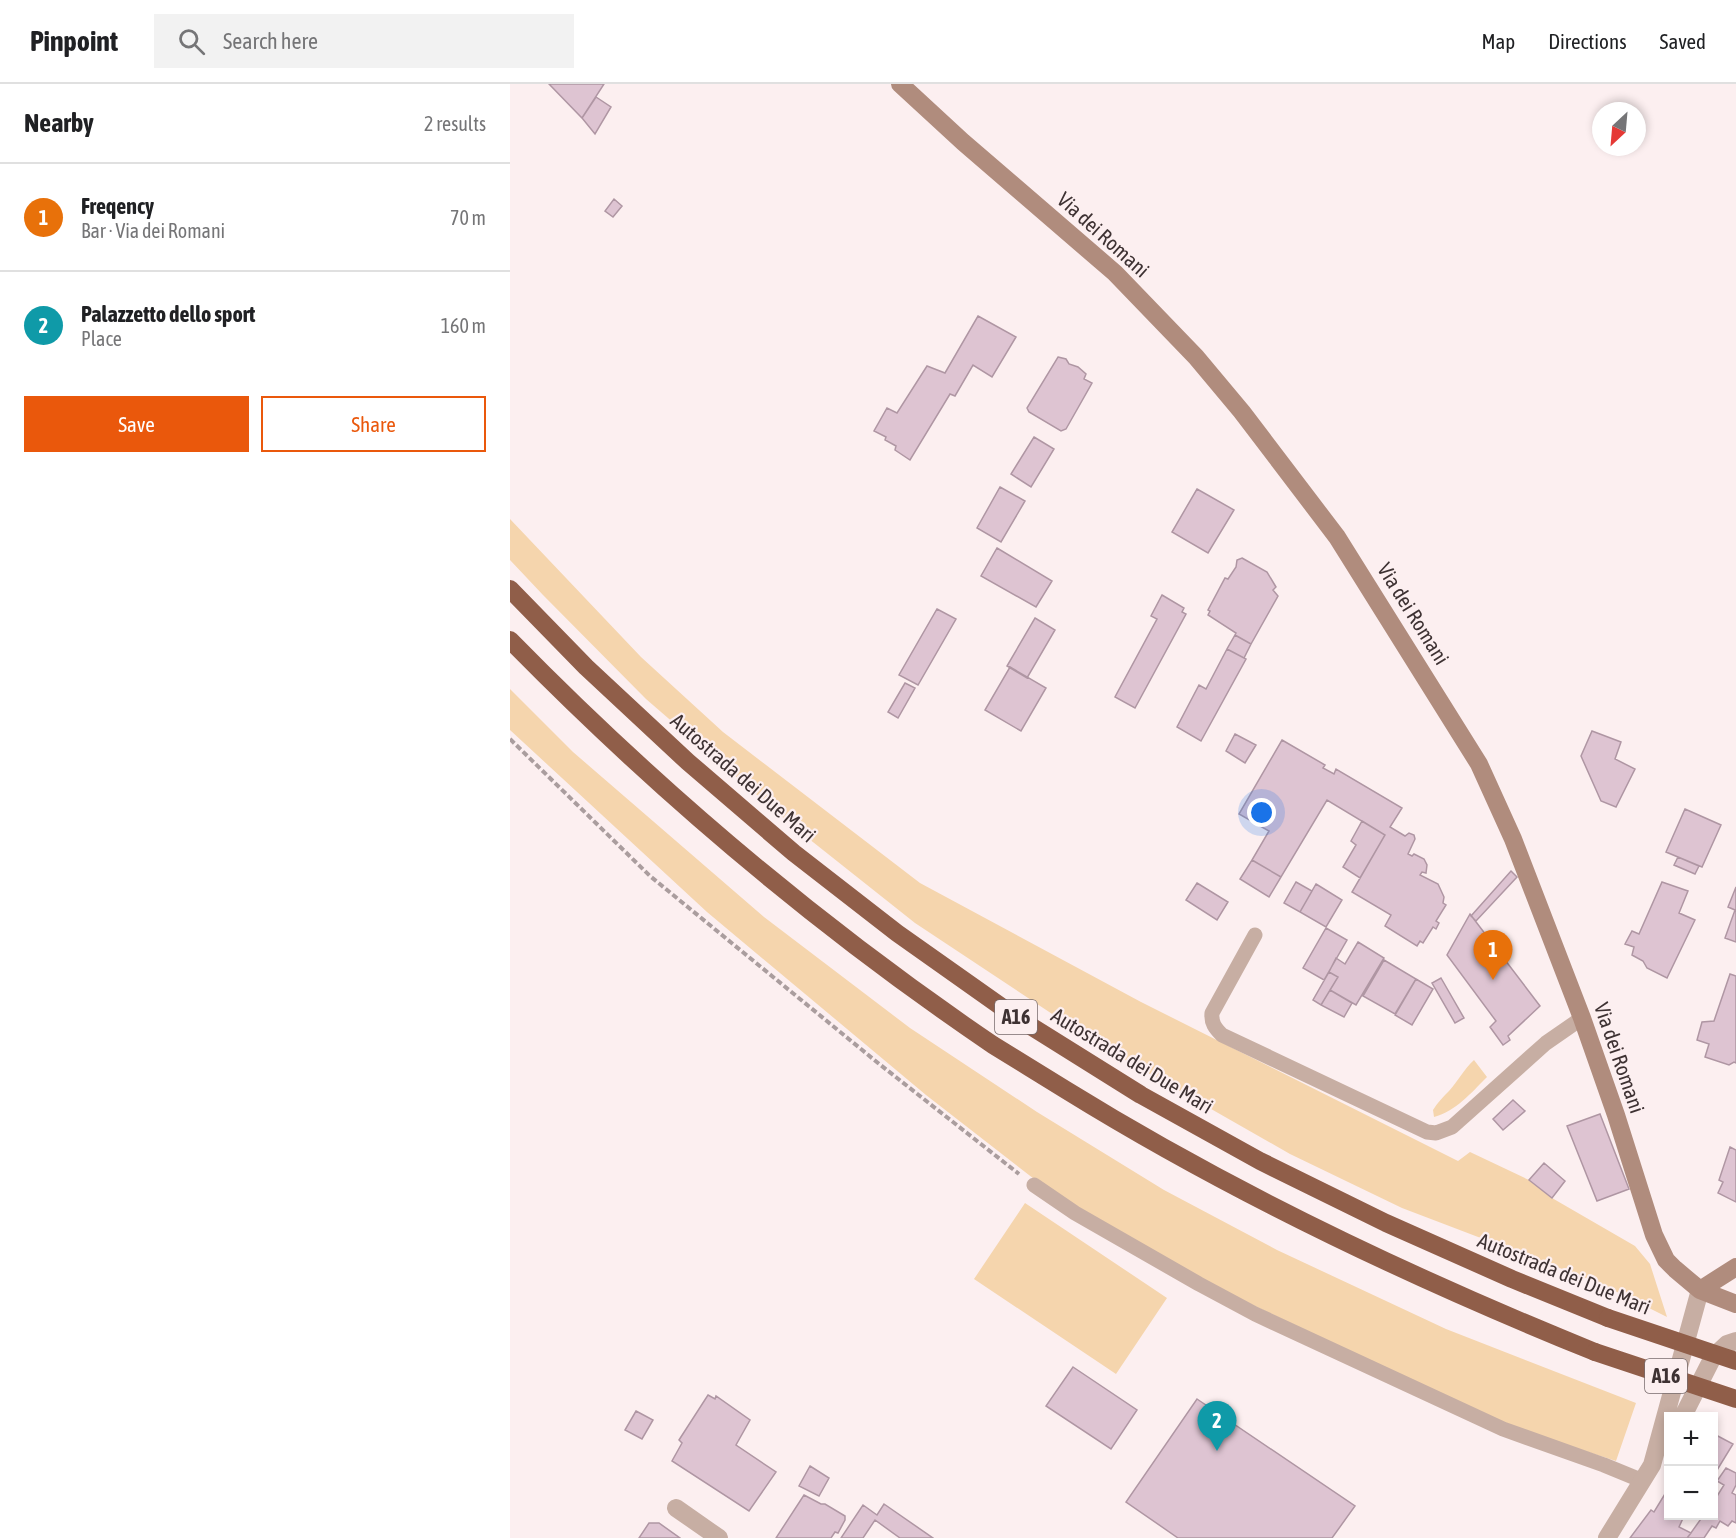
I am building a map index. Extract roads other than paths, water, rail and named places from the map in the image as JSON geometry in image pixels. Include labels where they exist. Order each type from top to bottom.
[{"type":"highway","name":"Autostrada dei Due Mari","points":[[510,589],[603,683],[688,762],[794,853],[897,933],[1013,1015],[1141,1095],[1260,1161],[1386,1223],[1512,1279],[1608,1318],[1736,1361]]},
{"type":"highway","name":"A16","points":[[510,640],[561,692],[656,780],[771,880],[878,963],[994,1045],[1124,1126],[1265,1203],[1370,1256],[1498,1313],[1596,1352],[1736,1399]]},
{"type":"main road","name":"Via dei Romani","points":[[900,84],[963,142],[1115,273],[1196,357],[1323,516],[1479,764],[1513,839],[1582,1018],[1660,1251],[1675,1269],[1700,1290],[1736,1304]]},
{"type":"main road","points":[[1700,1290],[1736,1267]]},
{"type":"street","points":[[1607,1538],[1652,1465],[1700,1290]]},
{"type":"street","points":[[1685,1412],[1713,1357],[1727,1344],[1736,1341]]},
{"type":"street","points":[[1652,1465],[1664,1453]]},
{"type":"street","points":[[676,1508],[720,1538]]},
{"type":"lane","points":[[1255,935],[1212,1013],[1211,1020],[1216,1029],[1222,1035],[1427,1132],[1436,1133],[1452,1127],[1546,1042],[1582,1018]]},
{"type":"lane","points":[[1034,1185],[1075,1213],[1126,1243],[1255,1314],[1503,1429],[1643,1481]]},
{"type":"place","name":"Freqency","points":[[1493,980]]},
{"type":"place","name":"Palazzetto dello sport","points":[[1217,1451]]}]
